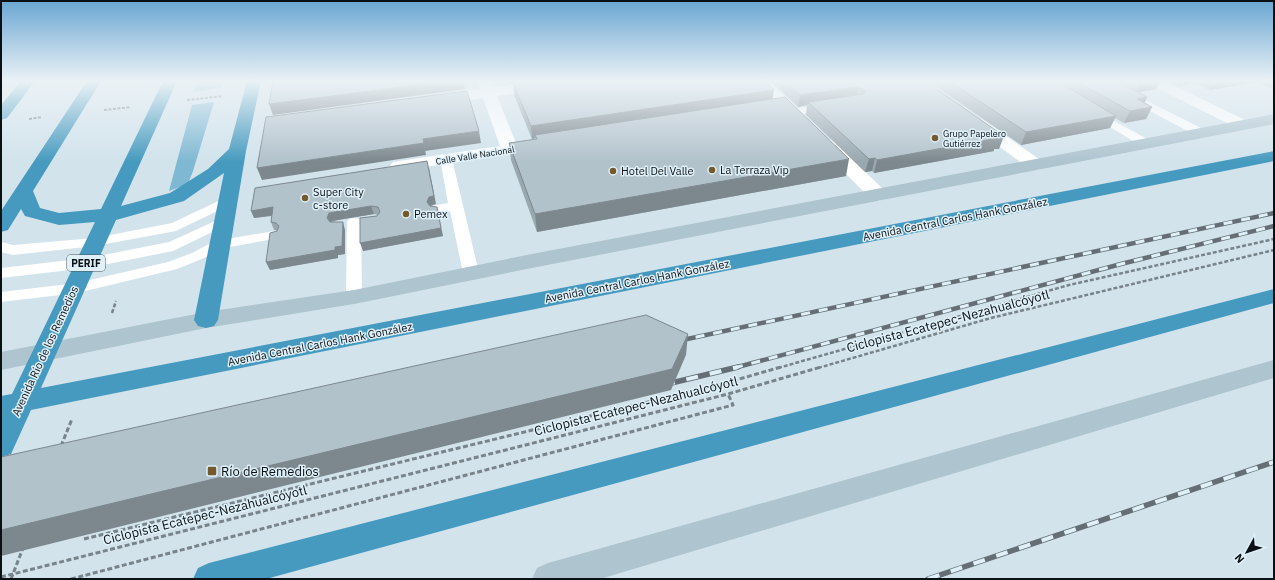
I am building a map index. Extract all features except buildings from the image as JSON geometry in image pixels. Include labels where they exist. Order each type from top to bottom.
[{"type":"highway","points":[[1,226],[77,108]]},
{"type":"highway","name":"Avenida Río de los Remedios","points":[[1,446],[157,108]]},
{"type":"highway","points":[[206,320],[237,151],[247,108]]},
{"type":"highway","points":[[24,192],[32,212],[59,219],[114,214],[177,197],[214,173],[237,151]]},
{"type":"highway","name":"Avenida Central Carlos Hank González","points":[[1,406],[1274,156]]},
{"type":"highway","points":[[209,579],[1274,296]]},
{"type":"main road","points":[[1,361],[206,320],[354,296],[1274,119]]},
{"type":"main road","points":[[548,579],[1274,369]]},
{"type":"street","points":[[495,108],[510,149]]},
{"type":"street","points":[[1209,108],[1243,125]]},
{"type":"street","points":[[765,110],[791,109],[878,195]]},
{"type":"street","points":[[967,116],[1036,166]]},
{"type":"street","name":"Calle Valle Nacional","points":[[383,169],[556,142]]},
{"type":"lane","points":[[791,109],[803,108]]},
{"type":"lane","points":[[1085,108],[1147,144]]},
{"type":"lane","points":[[1152,108],[1201,134]]},
{"type":"lane","points":[[446,159],[471,273]]},
{"type":"lane","points":[[1,247],[14,250],[95,242],[176,227],[228,200]]},
{"type":"lane","points":[[437,209],[456,206]]},
{"type":"lane","points":[[338,225],[360,221],[354,296]]},
{"type":"lane","points":[[1,273],[88,263],[173,246],[224,222]]},
{"type":"lane","points":[[1,297],[77,288],[172,266],[197,256],[220,244],[274,235]]},
{"type":"path","points":[[84,539],[722,384],[1069,285],[1274,239]]},
{"type":"path","name":"Ciclopista Ecatepec-Nezahualcóyotl","points":[[1,577],[728,394],[990,318],[1274,250]]},
{"type":"path","points":[[111,314],[117,300]]},
{"type":"path","points":[[71,579],[733,405],[728,394]]},
{"type":"path","points":[[61,448],[72,418]]},
{"type":"path","points":[[11,579],[24,543]]},
{"type":"shaded area","points":[[191,108],[212,108],[188,184],[169,191]]},
{"type":"railway","points":[[678,341],[1274,213]]},
{"type":"railway","points":[[735,368],[1121,264],[1274,226]]},
{"type":"railway","points":[[663,385],[735,368]]},
{"type":"railway","points":[[928,579],[1274,462]]},
{"type":"place","name":"Grupo Papelero Gutiérrez","points":[[935,138]]},
{"type":"place","name":"La Terraza Vip","points":[[712,170]]},
{"type":"place","name":"Hotel Del Valle","points":[[613,171]]},
{"type":"place","name":"Super City c-store","points":[[305,198]]},
{"type":"place","name":"Pemex","points":[[406,214]]},
{"type":"place","name":"Río de Remedios","points":[[212,471]]}]
